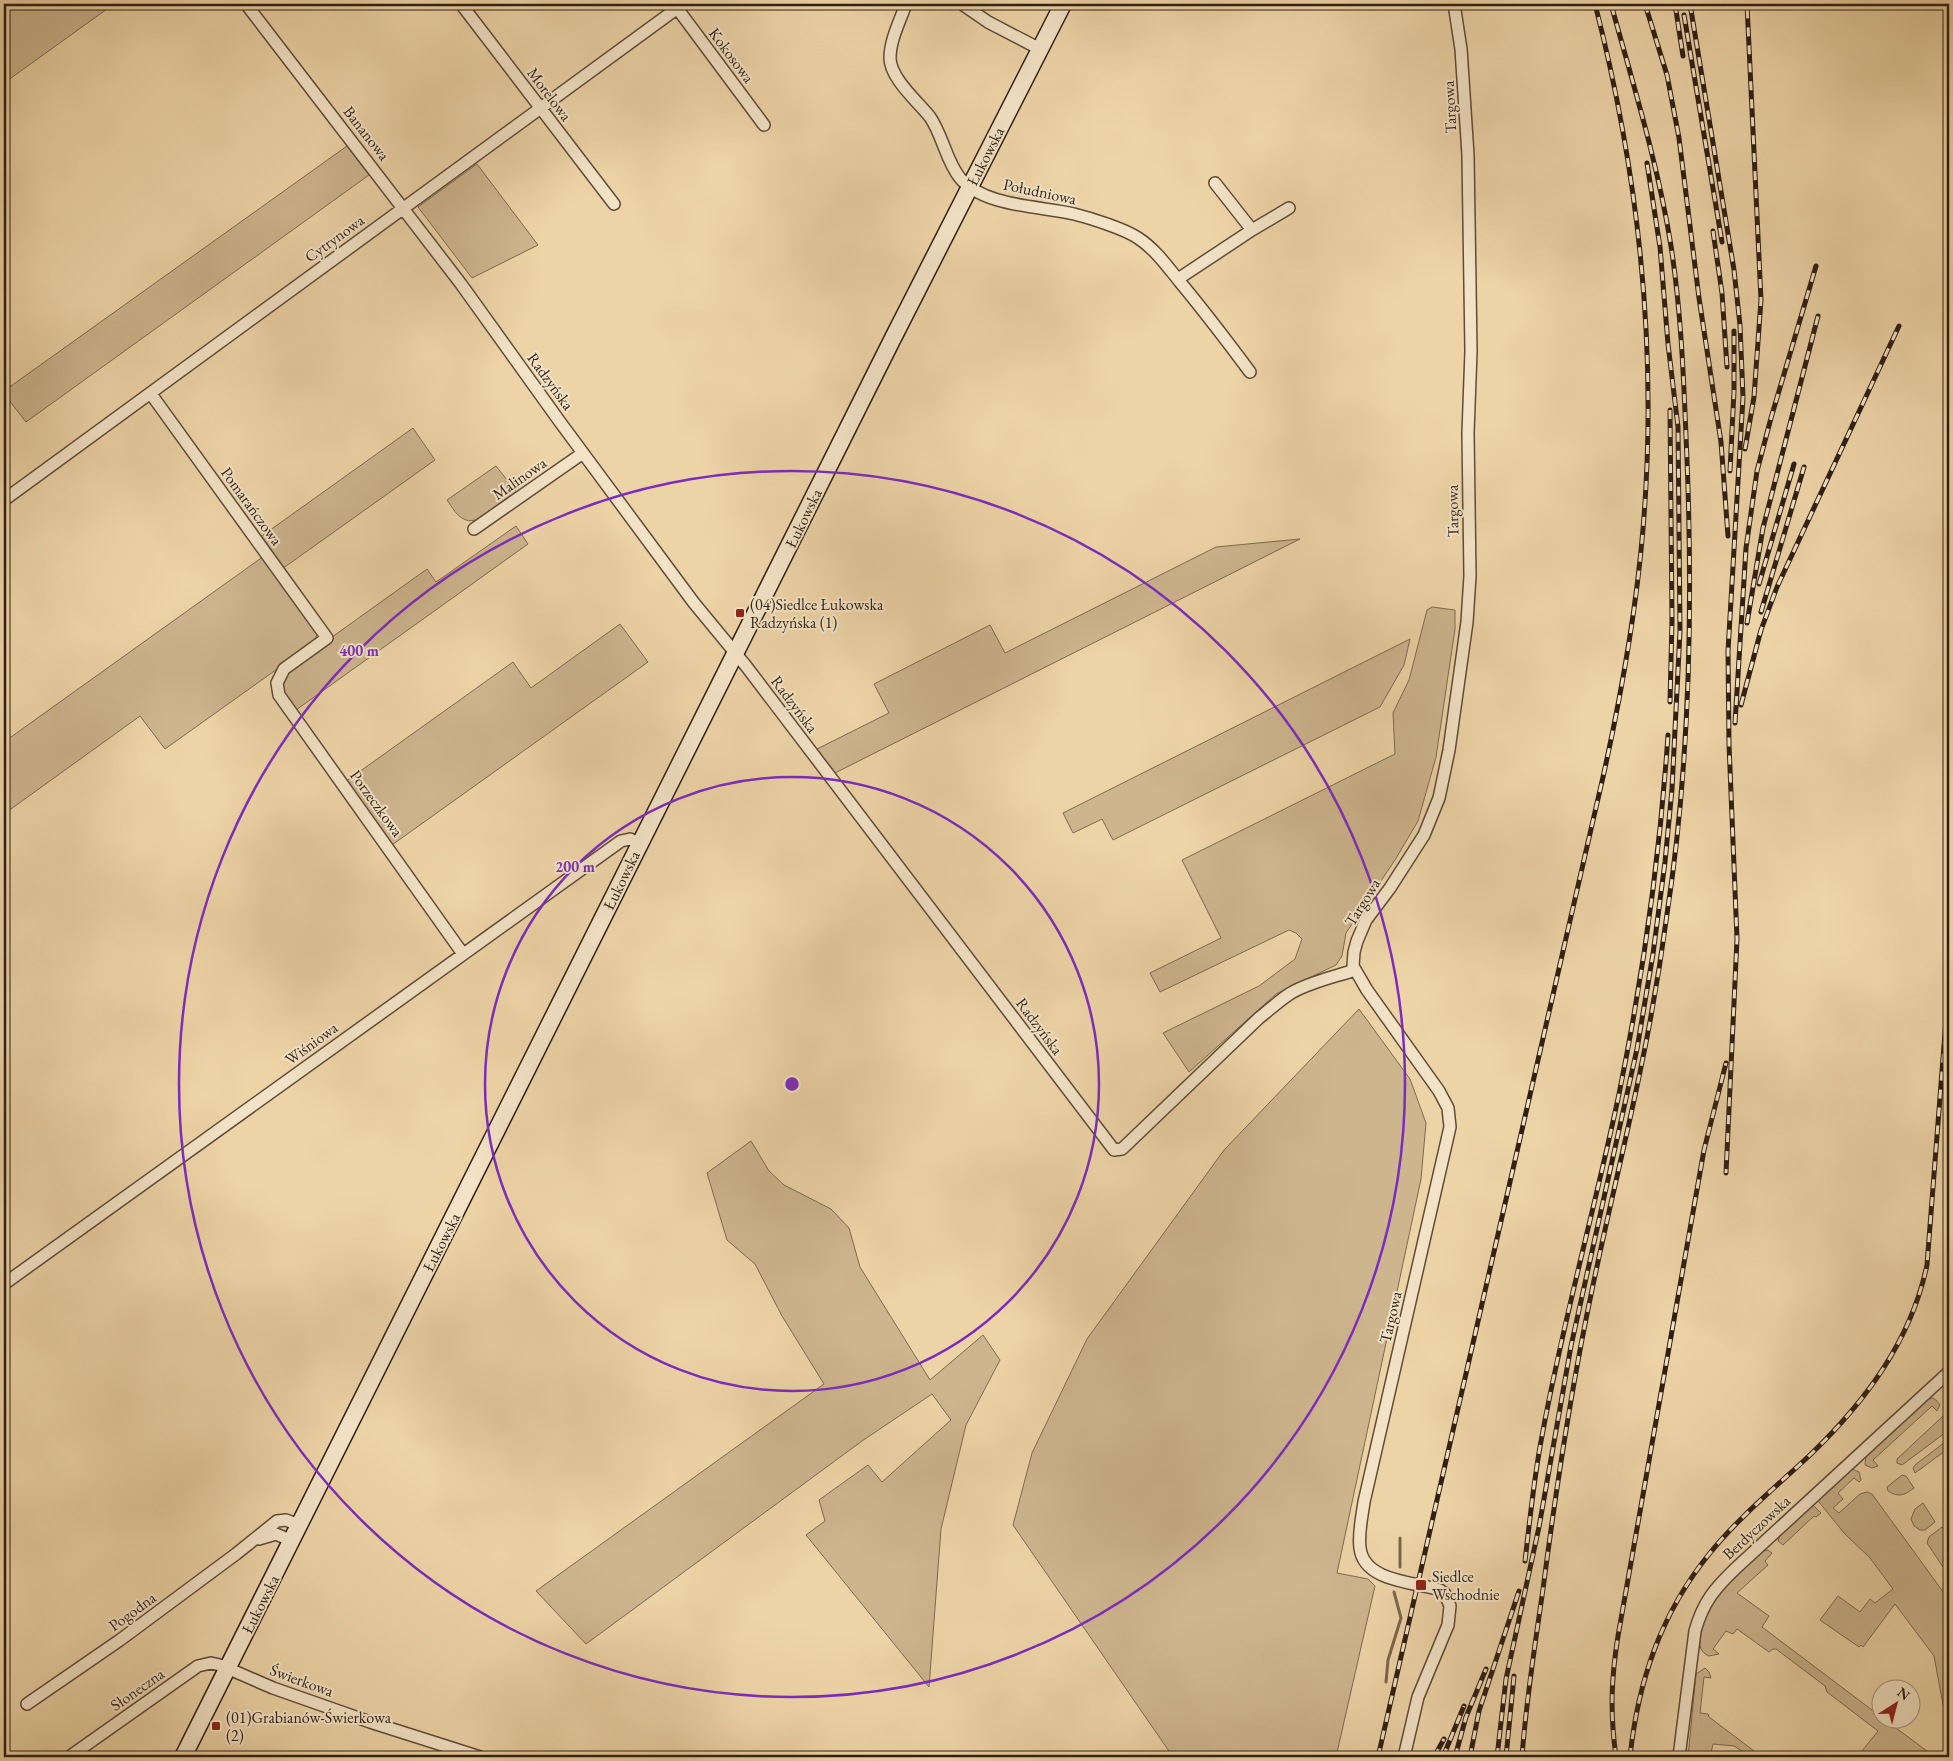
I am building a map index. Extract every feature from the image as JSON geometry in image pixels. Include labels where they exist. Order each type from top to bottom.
[{"type":"main road","name":"Łukowska","points":[[183,1757],[639,843],[1063,4]]},
{"type":"street","name":"Bananowa","points":[[246,4],[461,284]]},
{"type":"street","name":"Morelowa","points":[[461,4],[614,204]]},
{"type":"street","name":"Południowa","points":[[906,4],[892,47],[890,58],[892,68],[905,88],[932,120],[954,169],[969,187],[983,195],[1012,203],[1075,214],[1127,232],[1136,237],[1152,249],[1178,279],[1211,319],[1250,372]]},
{"type":"street","points":[[962,4],[988,22],[1040,49]]},
{"type":"street","name":"Targowa","points":[[1404,1757],[1418,1697],[1448,1625],[1450,1606],[1445,1594],[1440,1590],[1384,1576],[1371,1568],[1362,1555],[1360,1548],[1360,1529],[1364,1502],[1450,1127],[1448,1108],[1439,1091],[1367,990],[1353,966],[1354,952],[1366,920],[1390,888],[1424,835],[1439,798],[1449,750],[1467,622],[1470,576],[1468,433],[1471,351],[1468,165],[1461,49],[1454,4]]},
{"type":"street","name":"Cytrynowa","points":[[4,500],[151,394],[678,5]]},
{"type":"street","name":"Kokosowa","points":[[678,5],[764,125]]},
{"type":"street","points":[[1215,183],[1252,230]]},
{"type":"street","points":[[1178,279],[1289,208]]},
{"type":"street","name":"Radzyńska","points":[[461,284],[694,603],[736,654],[1114,1150],[1122,1149],[1259,1018],[1291,993],[1355,970]]},
{"type":"street","name":"Pomarańczowa","points":[[151,394],[328,638],[284,669]]},
{"type":"street","name":"Malinowa","points":[[474,529],[583,453]]},
{"type":"street","name":"Porzeczkowa","points":[[284,669],[277,683],[279,695],[463,954]]},
{"type":"street","name":"Wiśniowa","points":[[4,1284],[621,841],[630,839],[639,843]]},
{"type":"street","name":"Berdyczowska","points":[[1679,1757],[1695,1631],[1710,1595],[1761,1544],[1949,1372]]},
{"type":"street","name":"Pogodna","points":[[28,1704],[120,1640],[280,1520],[286,1520],[299,1525]]},
{"type":"street","name":"Pogodna","points":[[253,1541],[272,1534],[292,1541]]},
{"type":"street","name":"Słoneczna","points":[[69,1757],[198,1666],[211,1662],[228,1668]]},
{"type":"street","name":"Świerkowa","points":[[228,1668],[273,1688],[480,1757]]},
{"type":"shaded area","points":[[4,4],[114,4],[4,83]]},
{"type":"shaded area","points":[[347,146],[369,175],[26,422],[4,394],[4,391]]},
{"type":"shaded area","points":[[477,164],[538,245],[472,278],[418,207]]},
{"type":"shaded area","points":[[413,428],[435,460],[282,569],[259,538]]},
{"type":"shaded area","points":[[496,466],[519,495],[478,519],[471,521],[463,519],[455,512],[447,500]]},
{"type":"shaded area","points":[[516,526],[528,544],[296,710],[286,696],[282,686],[286,670],[427,569],[436,582]]},
{"type":"shaded area","points":[[1300,539],[835,773],[817,749],[889,713],[874,684],[990,625],[1005,653],[1216,547]]},
{"type":"shaded area","points":[[264,556],[317,633],[315,642],[165,749],[140,716],[4,814],[4,742]]},
{"type":"shaded area","points":[[1432,607],[1455,610],[1455,629],[1436,757],[1418,821],[1395,860],[1346,933],[1342,956],[1336,965],[1276,994],[1189,1072],[1163,1033],[1259,986],[1295,959],[1302,939],[1296,933],[1289,930],[1160,992],[1150,973],[1221,938],[1182,860],[1395,754],[1393,713],[1409,680],[1427,610]]},
{"type":"shaded area","points":[[620,624],[648,662],[392,845],[345,782],[513,662],[531,688]]},
{"type":"shaded area","points":[[1410,639],[1404,665],[1380,707],[1113,840],[1102,819],[1073,833],[1063,813]]},
{"type":"shaded area","points":[[1359,1009],[1410,1079],[1426,1123],[1421,1179],[1337,1573],[1368,1579],[1375,1586],[1336,1757],[1173,1757],[1013,1525],[1032,1453],[1087,1339],[1224,1150]]},
{"type":"shaded area","points":[[751,1141],[769,1171],[784,1185],[831,1209],[849,1228],[860,1267],[930,1380],[983,1335],[1000,1360],[966,1425],[941,1529],[929,1687],[806,1535],[825,1521],[819,1500],[868,1465],[882,1482],[951,1420],[932,1394],[862,1441],[586,1644],[536,1591],[824,1384],[782,1316],[755,1264],[727,1240],[707,1173]]},
{"type":"shaded area","points":[[1933,1398],[1940,1405],[1937,1411],[1932,1406],[1873,1460],[1878,1466],[1872,1468],[1865,1465],[1866,1454],[1927,1399]]},
{"type":"shaded area","points":[[1949,1414],[1949,1430],[1902,1465],[1897,1463],[1897,1459],[1943,1416]]},
{"type":"shaded area","points":[[1949,1439],[1949,1448],[1915,1473],[1913,1468],[1915,1465]]},
{"type":"shaded area","points":[[1852,1469],[1859,1472],[1861,1480],[1859,1482],[1854,1478],[1838,1493],[1843,1499],[1833,1508],[1839,1513],[1860,1494],[1867,1492],[1872,1494],[1949,1600],[1949,1653],[1943,1656],[1949,1692],[1949,1737],[1934,1656],[1895,1604],[1863,1647],[1861,1645],[1859,1647],[1820,1620],[1838,1596],[1860,1612],[1870,1599],[1875,1603],[1893,1589],[1870,1558],[1844,1533],[1819,1502],[1818,1499]]},
{"type":"shaded area","points":[[1902,1475],[1906,1476],[1914,1488],[1902,1495],[1888,1491],[1887,1487]]},
{"type":"shaded area","points":[[1923,1503],[1935,1522],[1925,1530],[1920,1530],[1914,1526],[1911,1519],[1915,1509]]},
{"type":"shaded area","points":[[1813,1505],[1821,1513],[1816,1517],[1814,1516],[1783,1545],[1778,1541],[1781,1533]]},
{"type":"shaded area","points":[[1942,1527],[1949,1538],[1949,1571],[1943,1567],[1927,1543],[1929,1537]]},
{"type":"shaded area","points":[[1768,1550],[1772,1553],[1765,1561],[1768,1565],[1737,1593],[1769,1616],[1762,1627],[1870,1708],[1870,1725],[1827,1692],[1825,1686],[1776,1649],[1769,1652],[1737,1629],[1733,1634],[1726,1631],[1713,1649],[1719,1654],[1709,1656],[1702,1651],[1700,1640],[1703,1624],[1714,1600],[1731,1580],[1760,1552]]},
{"type":"shaded area","points":[[1705,1668],[1711,1678],[1704,1677],[1700,1713],[1708,1714],[1709,1717],[1762,1757],[1751,1757],[1734,1746],[1713,1744],[1710,1757],[1688,1757],[1696,1674]]},
{"type":"shaded area","points":[[1874,1728],[1896,1728],[1935,1757],[1857,1757],[1878,1731]]},
{"type":"waterway","points":[[1400,1538],[1400,1567]]},
{"type":"waterway","points":[[1386,1682],[1388,1660],[1401,1618],[1394,1592]]},
{"type":"railway","points":[[1378,1757],[1603,777],[1622,685],[1636,592],[1643,529],[1647,463],[1648,396],[1646,330],[1641,264],[1623,133],[1595,4]]},
{"type":"railway","points":[[1522,1757],[1531,1673],[1553,1514],[1584,1327],[1652,1013],[1675,858],[1681,801],[1688,687],[1689,517],[1684,380],[1678,299],[1666,215],[1644,124],[1611,4]]},
{"type":"railway","points":[[1645,4],[1667,75],[1679,138],[1699,298],[1721,442],[1728,536]]},
{"type":"railway","points":[[1675,4],[1683,56]]},
{"type":"railway","points":[[1690,4],[1734,270],[1740,325],[1743,397],[1728,651],[1729,744],[1737,939],[1726,1173]]},
{"type":"railway","points":[[1745,449],[1754,397],[1761,300],[1747,4]]},
{"type":"railway","points":[[1684,15],[1722,242]]},
{"type":"railway","points":[[1497,1757],[1506,1679],[1539,1527],[1571,1346],[1637,1049],[1653,954],[1672,789],[1680,631],[1678,427],[1668,344],[1660,247],[1647,163]]},
{"type":"railway","points":[[1713,231],[1722,293],[1727,367]]},
{"type":"railway","points":[[1735,723],[1746,548],[1757,471],[1816,266]]},
{"type":"railway","points":[[1747,623],[1763,528],[1818,316]]},
{"type":"railway","points":[[1741,705],[1761,630],[1777,587],[1899,326]]},
{"type":"railway","points":[[1730,471],[1734,391],[1734,331]]},
{"type":"railway","points":[[1670,410],[1672,620],[1670,702]]},
{"type":"railway","points":[[1759,584],[1794,464]]},
{"type":"railway","points":[[1761,612],[1804,467]]},
{"type":"railway","points":[[1525,1561],[1532,1498],[1550,1393],[1610,1137],[1636,1005],[1650,915],[1668,735]]},
{"type":"railway","points":[[1630,1757],[1639,1701],[1655,1649],[1665,1624],[1693,1576],[1733,1527],[1810,1455],[1849,1414],[1883,1369],[1910,1319],[1920,1293],[1927,1265],[1949,981]]},
{"type":"railway","points":[[1616,1757],[1612,1696],[1618,1636],[1704,1150],[1726,1063]]},
{"type":"railway","points":[[1470,1757],[1479,1711],[1519,1591]]},
{"type":"railway","points":[[1455,1757],[1466,1717],[1486,1669]]},
{"type":"railway","points":[[1506,1757],[1514,1676]]},
{"type":"railway","points":[[1443,1757],[1464,1706]]},
{"type":"railway","points":[[1434,1757],[1444,1739]]},
{"type":"place","name":"(04)Siedlce Łukowska Radzyńska (1)","points":[[740,613]]},
{"type":"place","name":"Siedlce Wschodnie","points":[[1421,1585]]},
{"type":"place","name":"(01)Grabianów-Świerkowa (2)","points":[[216,1726]]}]
